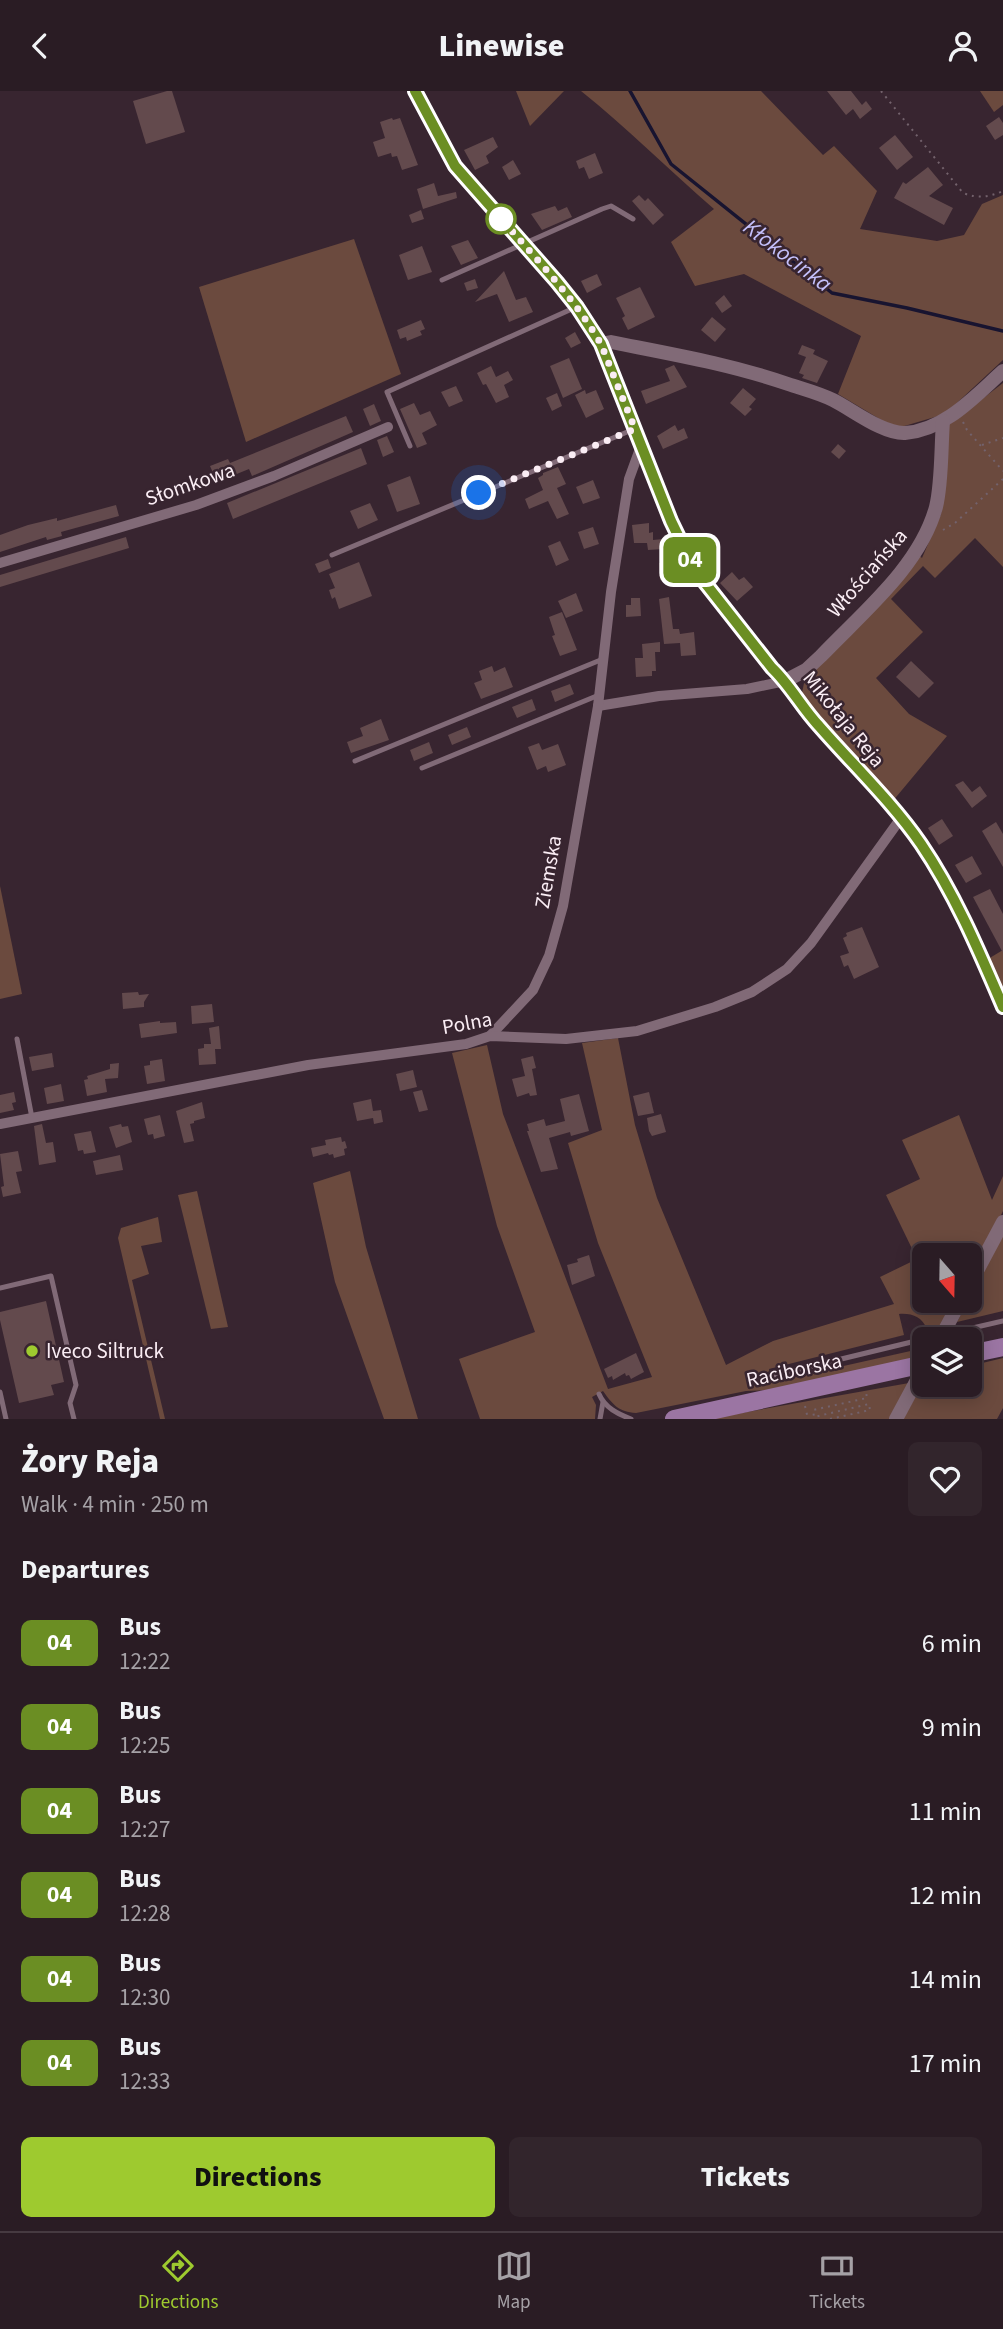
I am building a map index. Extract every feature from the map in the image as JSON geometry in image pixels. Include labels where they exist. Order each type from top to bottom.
[{"type":"main road","points":[[982,1351],[1003,1347]]},
{"type":"main road","name":"Raciborska","points":[[674,1419],[912,1368]]},
{"type":"street","name":"Mikołaja Reja","points":[[415,91],[455,166],[577,307],[601,344],[671,521],[702,579],[785,681],[801,707],[901,818],[919,842],[950,892],[983,958],[1003,1007]]},
{"type":"street","points":[[601,344],[611,342],[748,370],[831,399],[890,431],[905,433],[943,421],[1003,371]]},
{"type":"street","name":"Włościańska","points":[[785,681],[806,670],[831,646],[912,558],[928,530],[937,505],[943,421]]},
{"type":"street","name":"Słomkowa","points":[[0,563],[196,505],[388,427]]},
{"type":"street","name":"Ziemska","points":[[490,1036],[533,990],[549,956],[562,906],[599,701],[611,592],[629,479],[641,446]]},
{"type":"street","points":[[599,701],[747,689],[785,681]]},
{"type":"street","name":"Polna","points":[[0,1124],[308,1065],[466,1044],[490,1036],[566,1039],[636,1031],[715,1007],[752,992],[787,969],[811,943],[901,818]]},
{"type":"street","points":[[982,1261],[1003,1222]]},
{"type":"street","points":[[896,1419],[912,1389]]},
{"type":"lane","points":[[442,280],[611,207],[633,219]]},
{"type":"lane","points":[[410,446],[387,391],[577,307]]},
{"type":"lane","points":[[332,555],[635,429]]},
{"type":"lane","points":[[355,761],[603,659]]},
{"type":"lane","points":[[422,768],[599,701]]},
{"type":"lane","points":[[18,1039],[32,1118]]},
{"type":"lane","points":[[0,1287],[51,1276],[76,1385],[70,1403],[74,1419]]},
{"type":"lane","name":"Raciborska","points":[[977,1327],[1003,1321]]},
{"type":"lane","name":"Raciborska","points":[[771,1376],[912,1342]]},
{"type":"lane","points":[[0,1392],[6,1419]]},
{"type":"lane","points":[[599,1394],[603,1402],[617,1413],[631,1419]]},
{"type":"lane","points":[[600,1419],[603,1402]]},
{"type":"path","points":[[881,91],[963,193],[972,197],[989,197],[1003,191]]},
{"type":"path","points":[[957,411],[967,430],[1003,471]]},
{"type":"path","points":[[981,445],[1003,438]]},
{"type":"path","points":[[928,530],[946,530],[1003,478]]},
{"type":"path","points":[[830,1419],[870,1410],[869,1403],[814,1417],[813,1410],[867,1398],[866,1392]]},
{"type":"path","points":[[805,1406],[808,1419]]},
{"type":"shaded area","points":[[516,91],[564,91],[530,126]]},
{"type":"shaded area","points":[[581,91],[761,91],[823,155],[834,146],[877,191],[860,229],[937,241],[964,235],[982,204],[1003,195],[1003,360],[945,414],[901,427],[888,424],[838,394],[861,336],[744,274],[695,286],[671,242],[714,209]]},
{"type":"shaded area","points":[[980,91],[1003,91],[1003,105],[994,112]]},
{"type":"shaded area","points":[[354,239],[401,374],[246,442],[199,287]]},
{"type":"shaded area","points":[[1003,383],[1003,567],[975,538],[935,578],[923,566],[891,599],[923,632],[876,678],[909,714],[947,736],[892,802],[813,711],[802,693],[805,678],[919,555],[922,558],[941,514],[947,426]]},
{"type":"shaded area","points":[[0,886],[22,994],[0,999]]},
{"type":"shaded area","points":[[1003,950],[1003,992],[988,959]]},
{"type":"shaded area","points":[[618,1038],[635,1125],[657,1198],[726,1365],[773,1341],[894,1304],[880,1277],[912,1261],[912,1313],[951,1313],[945,1325],[926,1327],[916,1317],[899,1314],[904,1335],[769,1369],[772,1382],[912,1351],[909,1364],[774,1390],[746,1391],[636,1413],[617,1407],[603,1391],[592,1397],[596,1405],[595,1419],[480,1419],[459,1359],[535,1332],[497,1226],[452,1053],[487,1045],[503,1114],[608,1389],[652,1377],[598,1243],[568,1143],[602,1130],[582,1043]]},
{"type":"shaded area","points":[[959,1115],[992,1200],[1003,1176],[1003,1211],[982,1253],[982,1243],[912,1243],[912,1249],[886,1195],[920,1179],[902,1140]]},
{"type":"shaded area","points":[[350,1171],[366,1247],[418,1419],[384,1419],[335,1282],[313,1183]]},
{"type":"shaded area","points":[[197,1191],[228,1327],[211,1329],[178,1195]]},
{"type":"shaded area","points":[[158,1217],[162,1242],[141,1246],[149,1274],[132,1280],[165,1419],[160,1419],[118,1238],[121,1228]]},
{"type":"shaded area","points":[[1003,1233],[1003,1311],[957,1322],[962,1313],[982,1313],[982,1274]]},
{"type":"shaded area","points":[[1003,1358],[1003,1408],[997,1419],[903,1419],[915,1397],[982,1397],[982,1363]]},
{"type":"shaded area","points":[[909,1383],[889,1419],[708,1419]]},
{"type":"building","points":[[172,91],[185,132],[146,144],[133,101]]},
{"type":"building","points":[[827,91],[851,91],[862,105],[866,101],[872,109],[860,119],[853,109],[846,115]]},
{"type":"building","points":[[999,117],[1003,123],[1003,135],[995,140],[986,126]]},
{"type":"building","points":[[400,118],[418,165],[402,170],[397,156],[392,157],[391,153],[378,157],[373,142],[385,138],[380,122]]},
{"type":"building","points":[[895,135],[913,157],[897,170],[879,148]]},
{"type":"building","points":[[493,137],[498,147],[486,156],[489,163],[475,170],[464,150]]},
{"type":"building","points":[[595,153],[603,173],[589,179],[584,167],[579,169],[576,161]]},
{"type":"building","points":[[513,160],[521,174],[509,180],[502,167]]},
{"type":"building","points":[[928,167],[943,185],[929,196],[953,208],[944,225],[894,198],[903,182],[906,184]]},
{"type":"building","points":[[434,183],[438,196],[456,192],[457,198],[423,209],[417,189]]},
{"type":"building","points":[[639,195],[645,201],[648,198],[664,215],[653,225],[632,201]]},
{"type":"building","points":[[555,206],[558,211],[567,207],[572,217],[542,230],[531,214]]},
{"type":"building","points":[[421,210],[424,219],[412,223],[409,215]]},
{"type":"building","points":[[468,240],[478,258],[461,265],[451,246]]},
{"type":"building","points":[[422,246],[432,272],[408,280],[399,255]]},
{"type":"building","points":[[504,271],[516,300],[526,297],[533,312],[509,322],[497,294],[475,302]]},
{"type":"building","points":[[597,274],[602,285],[587,293],[581,281]]},
{"type":"building","points":[[475,279],[478,288],[467,291],[464,283]]},
{"type":"building","points":[[640,287],[655,317],[628,330],[622,318],[625,316],[616,298]]},
{"type":"building","points":[[724,295],[732,306],[722,313],[715,303]]},
{"type":"building","points":[[712,317],[726,329],[715,342],[701,330]]},
{"type":"building","points":[[421,320],[425,329],[420,331],[422,335],[407,341],[406,337],[400,339],[397,330]]},
{"type":"building","points":[[575,332],[581,343],[571,348],[565,338]]},
{"type":"building","points":[[802,345],[815,350],[813,354],[828,361],[817,383],[802,378],[804,375],[799,373],[806,357],[798,354]]},
{"type":"building","points":[[569,358],[582,389],[563,398],[550,366]]},
{"type":"building","points":[[674,365],[687,387],[646,404],[641,391],[670,381],[665,369]]},
{"type":"building","points":[[491,366],[496,377],[508,371],[513,380],[504,385],[509,397],[496,403],[477,373]]},
{"type":"building","points":[[456,386],[463,401],[449,407],[441,392]]},
{"type":"building","points":[[743,388],[756,399],[745,416],[730,403]]},
{"type":"building","points":[[585,390],[586,394],[596,390],[604,409],[586,418],[575,395]]},
{"type":"building","points":[[557,393],[562,406],[552,411],[546,398]]},
{"type":"building","points":[[414,403],[420,415],[430,411],[437,425],[422,433],[427,444],[417,448],[400,409]]},
{"type":"building","points":[[374,404],[381,421],[370,426],[363,409]]},
{"type":"building","points":[[346,416],[353,432],[252,476],[249,469],[217,482],[210,466],[228,459],[230,463]]},
{"type":"building","points":[[675,425],[678,431],[684,428],[688,438],[663,449],[657,436]]},
{"type":"building","points":[[387,436],[394,452],[383,457],[377,440]]},
{"type":"building","points":[[838,444],[846,451],[839,459],[831,452]]},
{"type":"building","points":[[361,448],[367,464],[233,519],[227,503]]},
{"type":"building","points":[[558,467],[566,484],[557,488],[569,514],[557,519],[548,501],[529,509],[525,499],[543,490],[538,478],[543,473]]},
{"type":"building","points":[[410,476],[420,504],[397,512],[387,485]]},
{"type":"building","points":[[593,480],[600,498],[583,504],[576,487]]},
{"type":"building","points":[[370,503],[378,520],[358,529],[350,511]]},
{"type":"building","points":[[116,505],[119,516],[61,532],[62,536],[47,540],[46,537],[0,552],[0,535],[28,525],[57,518],[57,521]]},
{"type":"building","points":[[649,523],[649,533],[653,532],[653,540],[663,539],[663,549],[648,550],[647,543],[634,543],[632,525]]},
{"type":"building","points":[[593,527],[599,544],[584,549],[578,532]]},
{"type":"building","points":[[126,537],[129,548],[0,587],[0,575]]},
{"type":"building","points":[[560,541],[569,560],[556,566],[548,546]]},
{"type":"building","points":[[328,559],[331,568],[319,573],[315,564]]},
{"type":"building","points":[[359,562],[372,596],[339,609],[329,590],[335,588],[329,574]]},
{"type":"building","points":[[678,562],[678,565],[682,564],[685,569],[686,578],[660,580],[659,563]]},
{"type":"building","points":[[732,572],[739,580],[744,577],[753,587],[737,601],[720,583]]},
{"type":"building","points":[[576,593],[583,611],[566,618],[558,601]]},
{"type":"building","points":[[669,597],[673,629],[679,629],[680,634],[694,632],[696,655],[681,656],[680,643],[664,644],[659,599]]},
{"type":"building","points":[[631,598],[640,598],[641,616],[626,617],[626,605],[631,605]]},
{"type":"building","points":[[562,612],[577,650],[560,656],[552,636],[555,635],[549,617]]},
{"type":"building","points":[[660,642],[660,652],[655,652],[656,671],[652,671],[652,676],[636,677],[635,658],[643,658],[642,644]]},
{"type":"building","points":[[911,661],[934,683],[919,698],[896,677]]},
{"type":"building","points":[[492,666],[494,672],[505,667],[513,687],[481,699],[474,683],[482,680],[479,671]]},
{"type":"building","points":[[570,684],[574,694],[555,702],[551,691]]},
{"type":"building","points":[[532,699],[536,710],[517,718],[512,707]]},
{"type":"building","points":[[381,719],[389,740],[351,753],[347,742],[363,736],[360,728]]},
{"type":"building","points":[[467,727],[471,737],[452,745],[448,735]]},
{"type":"building","points":[[429,742],[433,753],[414,761],[410,750]]},
{"type":"building","points":[[539,743],[542,750],[558,744],[566,765],[548,772],[546,766],[537,770],[528,747]]},
{"type":"building","points":[[963,781],[972,792],[980,786],[987,796],[972,808],[955,785]]},
{"type":"building","points":[[942,819],[953,836],[939,845],[928,828]]},
{"type":"building","points":[[996,822],[1003,834],[1003,867],[982,831]]},
{"type":"building","points":[[972,856],[982,874],[966,883],[955,865]]},
{"type":"building","points":[[990,889],[1003,914],[1003,953],[973,897]]},
{"type":"building","points":[[862,927],[879,967],[854,979],[848,965],[844,967],[840,956],[849,953],[843,938],[847,936],[846,933]]},
{"type":"building","points":[[138,992],[139,995],[149,994],[144,1007],[123,1009],[122,993]]},
{"type":"building","points":[[212,1004],[214,1022],[192,1024],[191,1006]]},
{"type":"building","points":[[176,1022],[177,1033],[141,1038],[139,1024]]},
{"type":"building","points":[[219,1026],[221,1049],[215,1049],[216,1064],[199,1065],[198,1049],[204,1048],[204,1044],[211,1044],[209,1028]]},
{"type":"building","points":[[52,1053],[54,1067],[32,1071],[29,1057]]},
{"type":"building","points":[[533,1056],[536,1068],[532,1069],[537,1095],[530,1096],[529,1093],[517,1097],[512,1079],[525,1076],[521,1059]]},
{"type":"building","points":[[162,1059],[165,1081],[147,1084],[144,1066],[150,1065],[150,1061]]},
{"type":"building","points":[[119,1063],[118,1078],[105,1079],[107,1092],[87,1096],[84,1080],[88,1079],[87,1076],[110,1069],[110,1064]]},
{"type":"building","points":[[413,1070],[417,1087],[400,1091],[396,1074]]},
{"type":"building","points":[[61,1084],[64,1101],[47,1104],[44,1088]]},
{"type":"building","points":[[422,1090],[428,1110],[419,1112],[413,1092]]},
{"type":"building","points":[[14,1092],[14,1110],[0,1113],[0,1095]]},
{"type":"building","points":[[649,1092],[654,1113],[638,1116],[633,1096]]},
{"type":"building","points":[[579,1094],[589,1131],[571,1136],[570,1132],[549,1138],[558,1169],[541,1172],[527,1124],[544,1119],[546,1126],[565,1121],[560,1099]]},
{"type":"building","points":[[371,1099],[373,1111],[381,1110],[383,1122],[374,1124],[373,1118],[357,1121],[353,1103]]},
{"type":"building","points":[[202,1102],[205,1118],[190,1124],[194,1141],[184,1143],[176,1111]]},
{"type":"building","points":[[661,1114],[666,1132],[652,1136],[647,1118]]},
{"type":"building","points":[[160,1115],[165,1136],[154,1139],[153,1134],[148,1135],[144,1119]]},
{"type":"building","points":[[42,1124],[46,1143],[53,1142],[56,1162],[39,1165],[34,1126]]},
{"type":"building","points":[[121,1124],[122,1127],[128,1126],[132,1142],[116,1148],[109,1127]]},
{"type":"building","points":[[91,1131],[96,1152],[84,1154],[83,1150],[78,1151],[74,1134]]},
{"type":"building","points":[[341,1137],[347,1148],[344,1149],[345,1155],[334,1158],[333,1154],[328,1153],[313,1157],[311,1148],[326,1145],[325,1140]]},
{"type":"building","points":[[18,1151],[22,1171],[16,1172],[21,1193],[3,1197],[0,1154]]},
{"type":"building","points":[[120,1155],[123,1170],[96,1175],[93,1161]]},
{"type":"building","points":[[589,1255],[595,1276],[572,1285],[567,1265]]},
{"type":"building","name":"Iveco Siltruck","points":[[46,1301],[64,1382],[51,1385],[54,1395],[19,1403],[0,1312]]},
{"type":"building","points":[[636,1353],[644,1372],[631,1379],[625,1373],[613,1380],[612,1376],[608,1378],[604,1369]]},
{"type":"waterway","name":"Kłokocinka","points":[[630,91],[671,164],[832,293],[1003,331]]},
{"type":"bus line","name":"04","points":[[415,91],[455,166],[557,282],[594,332],[671,521],[702,579],[735,624],[785,681],[801,707],[901,818],[919,842],[950,892],[983,958],[1003,1007]]},
{"type":"place","name":"Iveco Siltruck","points":[[32,1351]]},
{"type":"route","points":[[479,493],[635,429],[594,332],[557,282],[499,216],[501,219]]}]
